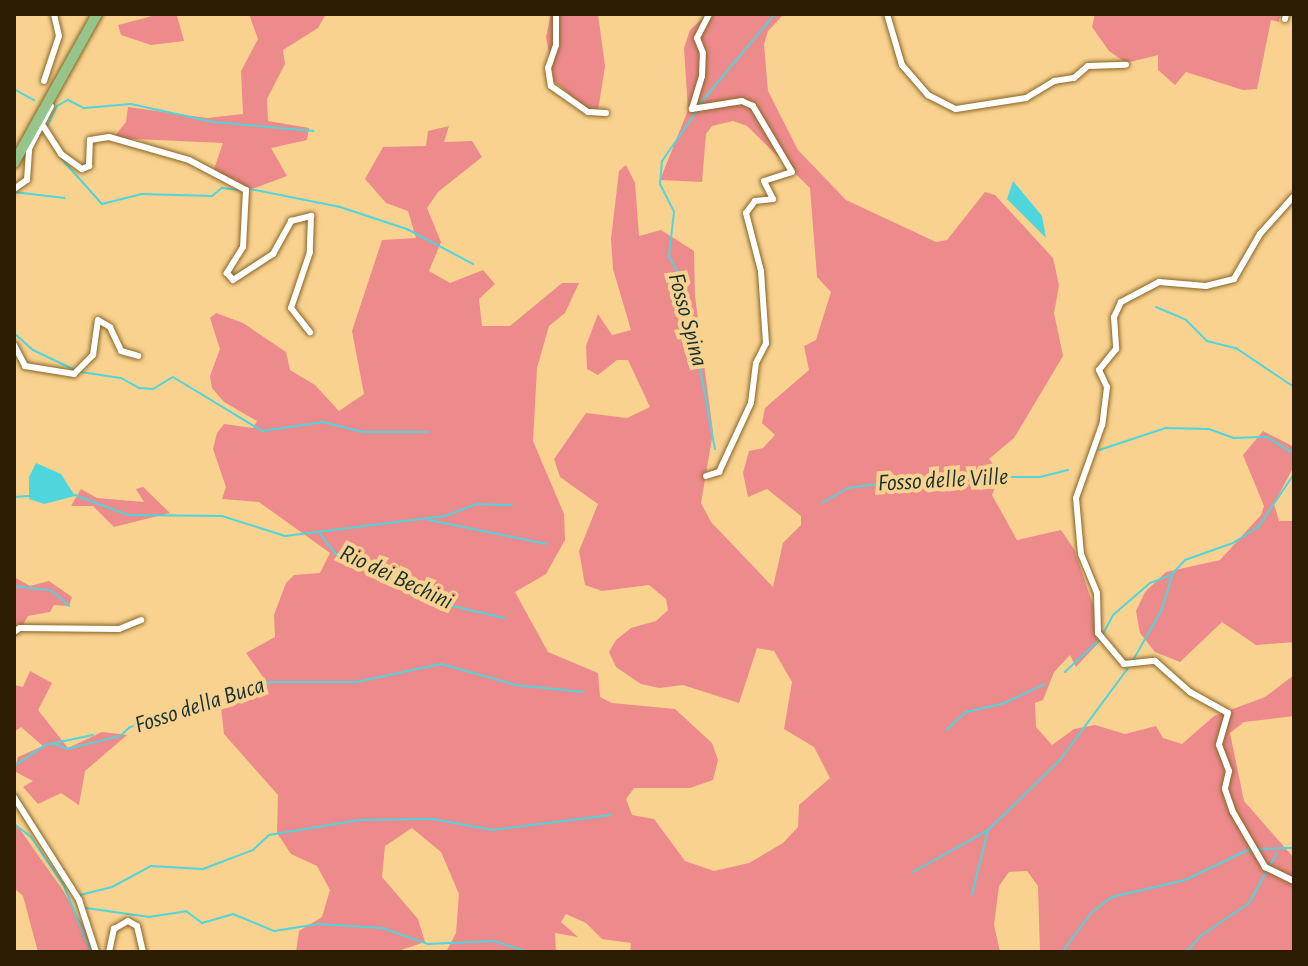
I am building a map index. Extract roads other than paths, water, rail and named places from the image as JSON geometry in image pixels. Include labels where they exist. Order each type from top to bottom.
[{"type":"highway","points":[[14,149],[91,14]]},
{"type":"highway","points":[[14,163],[97,14]]},
{"type":"street","points":[[44,81],[59,36],[54,14]]},
{"type":"street","points":[[556,14],[556,45],[548,68],[551,86],[588,112],[606,113]]},
{"type":"street","points":[[706,476],[719,472],[751,403],[756,363],[766,343],[763,283],[746,213],[755,201],[773,199],[764,181],[792,174],[753,106],[742,101],[701,112],[692,109],[702,76],[697,38],[709,14]]},
{"type":"street","points":[[887,14],[902,65],[928,95],[956,109],[1026,98],[1054,81],[1074,78],[1088,66],[1126,65]]},
{"type":"street","points":[[14,189],[27,180],[29,149],[43,126],[55,94]]},
{"type":"street","points":[[43,126],[61,154],[85,170],[90,140],[109,137],[189,160],[246,190],[243,247],[227,273],[233,280],[273,254],[291,221],[311,216],[310,252],[291,308],[310,332]]},
{"type":"street","points":[[1294,196],[1259,236],[1234,279],[1206,286],[1159,282],[1121,302],[1114,317],[1116,349],[1099,370],[1107,387],[1102,425],[1076,498],[1081,554],[1097,593],[1098,633],[1124,664],[1155,661],[1190,692],[1228,713],[1219,745],[1229,771],[1225,789],[1233,812],[1265,867],[1294,881]]},
{"type":"street","points":[[14,345],[25,366],[74,374],[93,355],[98,320],[110,327],[121,351],[138,356]]},
{"type":"street","points":[[14,632],[20,628],[119,629],[141,620]]},
{"type":"street","points":[[14,797],[79,900],[96,952]]},
{"type":"street","points":[[109,952],[114,929],[128,921],[137,926],[143,952]]},
{"type":"water","points":[[1013,181],[1042,216],[1046,238],[1007,199]]},
{"type":"water","points":[[36,463],[61,474],[75,496],[44,504],[29,499],[29,477]]},
{"type":"waterway","name":"Fosso Spina","points":[[698,106],[775,14]]},
{"type":"waterway","points":[[14,89],[34,100]]},
{"type":"waterway","points":[[47,127],[57,106],[68,100],[84,108],[131,104],[213,122],[314,131]]},
{"type":"waterway","name":"Fosso Spina","points":[[697,111],[662,161],[660,184],[674,212],[669,256],[678,273],[697,352],[715,449]]},
{"type":"waterway","points":[[60,157],[102,204],[142,194],[212,196],[222,188],[239,190]]},
{"type":"waterway","points":[[250,189],[340,207],[407,229],[473,264]]},
{"type":"waterway","points":[[14,192],[65,198]]},
{"type":"waterway","points":[[1156,307],[1186,320],[1207,341],[1236,348],[1294,387]]},
{"type":"waterway","points":[[14,333],[33,350],[75,370]]},
{"type":"waterway","points":[[81,372],[121,378],[139,388],[153,389],[173,377],[262,431],[323,422],[363,432],[428,432]]},
{"type":"waterway","name":"Fosso delle Ville","points":[[1099,450],[1166,428],[1209,429],[1234,438],[1267,437],[1294,454]]},
{"type":"waterway","name":"Fosso delle Ville","points":[[822,503],[848,488],[870,485],[956,477],[1040,477],[1068,470]]},
{"type":"waterway","points":[[1132,662],[1162,609],[1173,573],[1185,560],[1233,543],[1259,526],[1294,474]]},
{"type":"waterway","name":"Rio dei Bechini","points":[[75,495],[128,515],[222,516],[285,536],[445,516],[477,504],[512,505]]},
{"type":"waterway","name":"Rio dei Bechini","points":[[14,497],[29,496]]},
{"type":"waterway","points":[[429,520],[547,544]]},
{"type":"waterway","name":"Rio dei Bechini","points":[[320,534],[335,553],[372,572],[444,604],[504,618]]},
{"type":"waterway","points":[[1103,634],[1113,615],[1150,583],[1171,575]]},
{"type":"waterway","points":[[14,586],[52,591],[69,606]]},
{"type":"waterway","points":[[1065,672],[1099,640]]},
{"type":"waterway","name":"Fosso della Buca","points":[[53,743],[67,749],[120,736],[130,727],[203,708],[270,682],[356,682],[441,664],[516,685],[584,692]]},
{"type":"waterway","points":[[913,872],[988,830],[1060,760],[1128,668]]},
{"type":"waterway","points":[[947,729],[966,712],[1002,704],[1045,684]]},
{"type":"waterway","name":"Fosso della Buca","points":[[14,766],[45,745],[93,735]]},
{"type":"waterway","points":[[80,895],[112,887],[151,866],[203,869],[253,850],[269,835],[360,820],[432,819],[493,830],[611,815]]},
{"type":"waterway","points":[[14,824],[31,837],[64,886],[91,952]]},
{"type":"waterway","points":[[972,894],[988,830]]},
{"type":"waterway","points":[[1256,849],[1294,848]]},
{"type":"waterway","points":[[1062,952],[1092,912],[1112,897],[1185,880],[1250,849]]},
{"type":"waterway","points":[[1186,952],[1202,935],[1249,903],[1277,853]]},
{"type":"waterway","points":[[86,908],[149,917],[186,911],[202,923],[233,914],[274,931],[318,924],[382,928],[428,944],[494,941],[528,952]]}]
